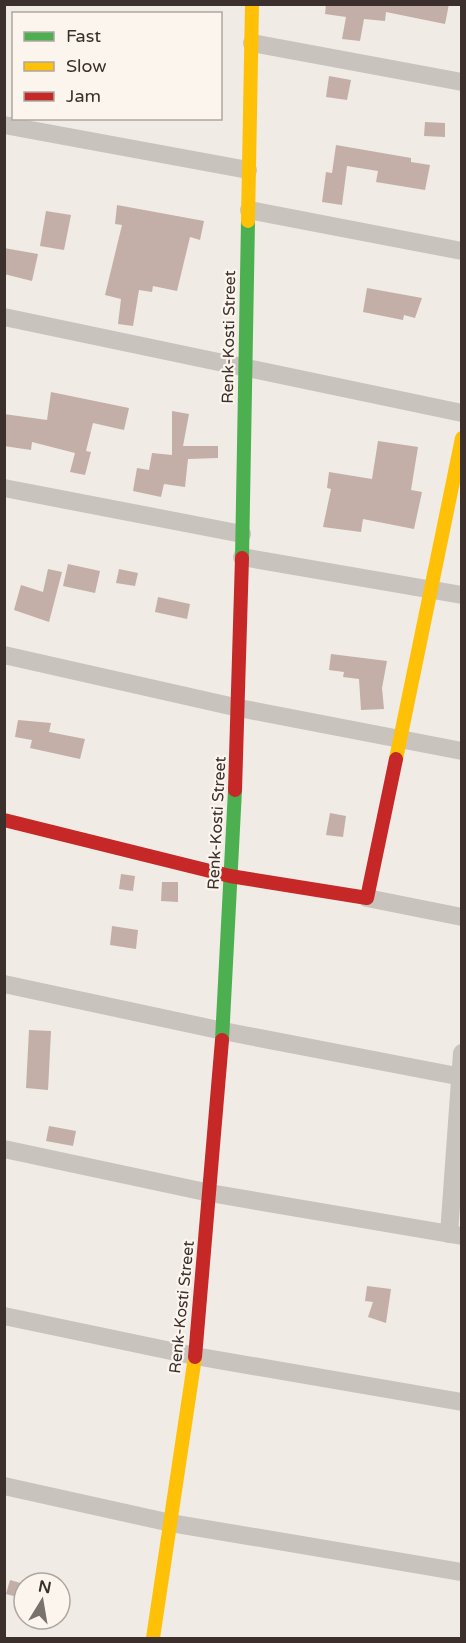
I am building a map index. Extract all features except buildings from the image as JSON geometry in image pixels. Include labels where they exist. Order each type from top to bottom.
[{"type":"main road","name":"Renk-Kosti Street","points":[[153,1638],[195,1356],[223,1031],[239,708],[252,4]]},
{"type":"main road","points":[[4,820],[230,876],[367,898],[429,588],[462,438]]},
{"type":"street","points":[[252,43],[462,81]]},
{"type":"street","points":[[4,125],[249,170]]},
{"type":"street","points":[[249,210],[462,251]]},
{"type":"street","points":[[4,317],[462,413]]},
{"type":"street","points":[[4,488],[242,534]]},
{"type":"street","points":[[242,556],[462,595]]},
{"type":"street","points":[[4,655],[239,708],[462,751]]},
{"type":"street","points":[[367,898],[462,917]]},
{"type":"street","points":[[4,984],[223,1031],[461,1077]]},
{"type":"street","points":[[4,1149],[210,1193],[455,1235],[462,1053]]},
{"type":"street","points":[[4,1316],[195,1356],[462,1402]]},
{"type":"street","points":[[4,1486],[171,1523],[462,1572]]},
{"type":"traffic: fast","points":[[242,558],[248,221]]},
{"type":"traffic: fast","points":[[222,1040],[235,790]]},
{"type":"traffic: slow","points":[[248,221],[252,4]]},
{"type":"traffic: slow","points":[[396,759],[462,438]]},
{"type":"traffic: slow","points":[[153,1638],[195,1357]]},
{"type":"traffic: jam","points":[[235,790],[242,558]]},
{"type":"traffic: jam","points":[[4,820],[230,876],[367,898],[396,759]]},
{"type":"traffic: jam","points":[[195,1357],[222,1040]]}]
